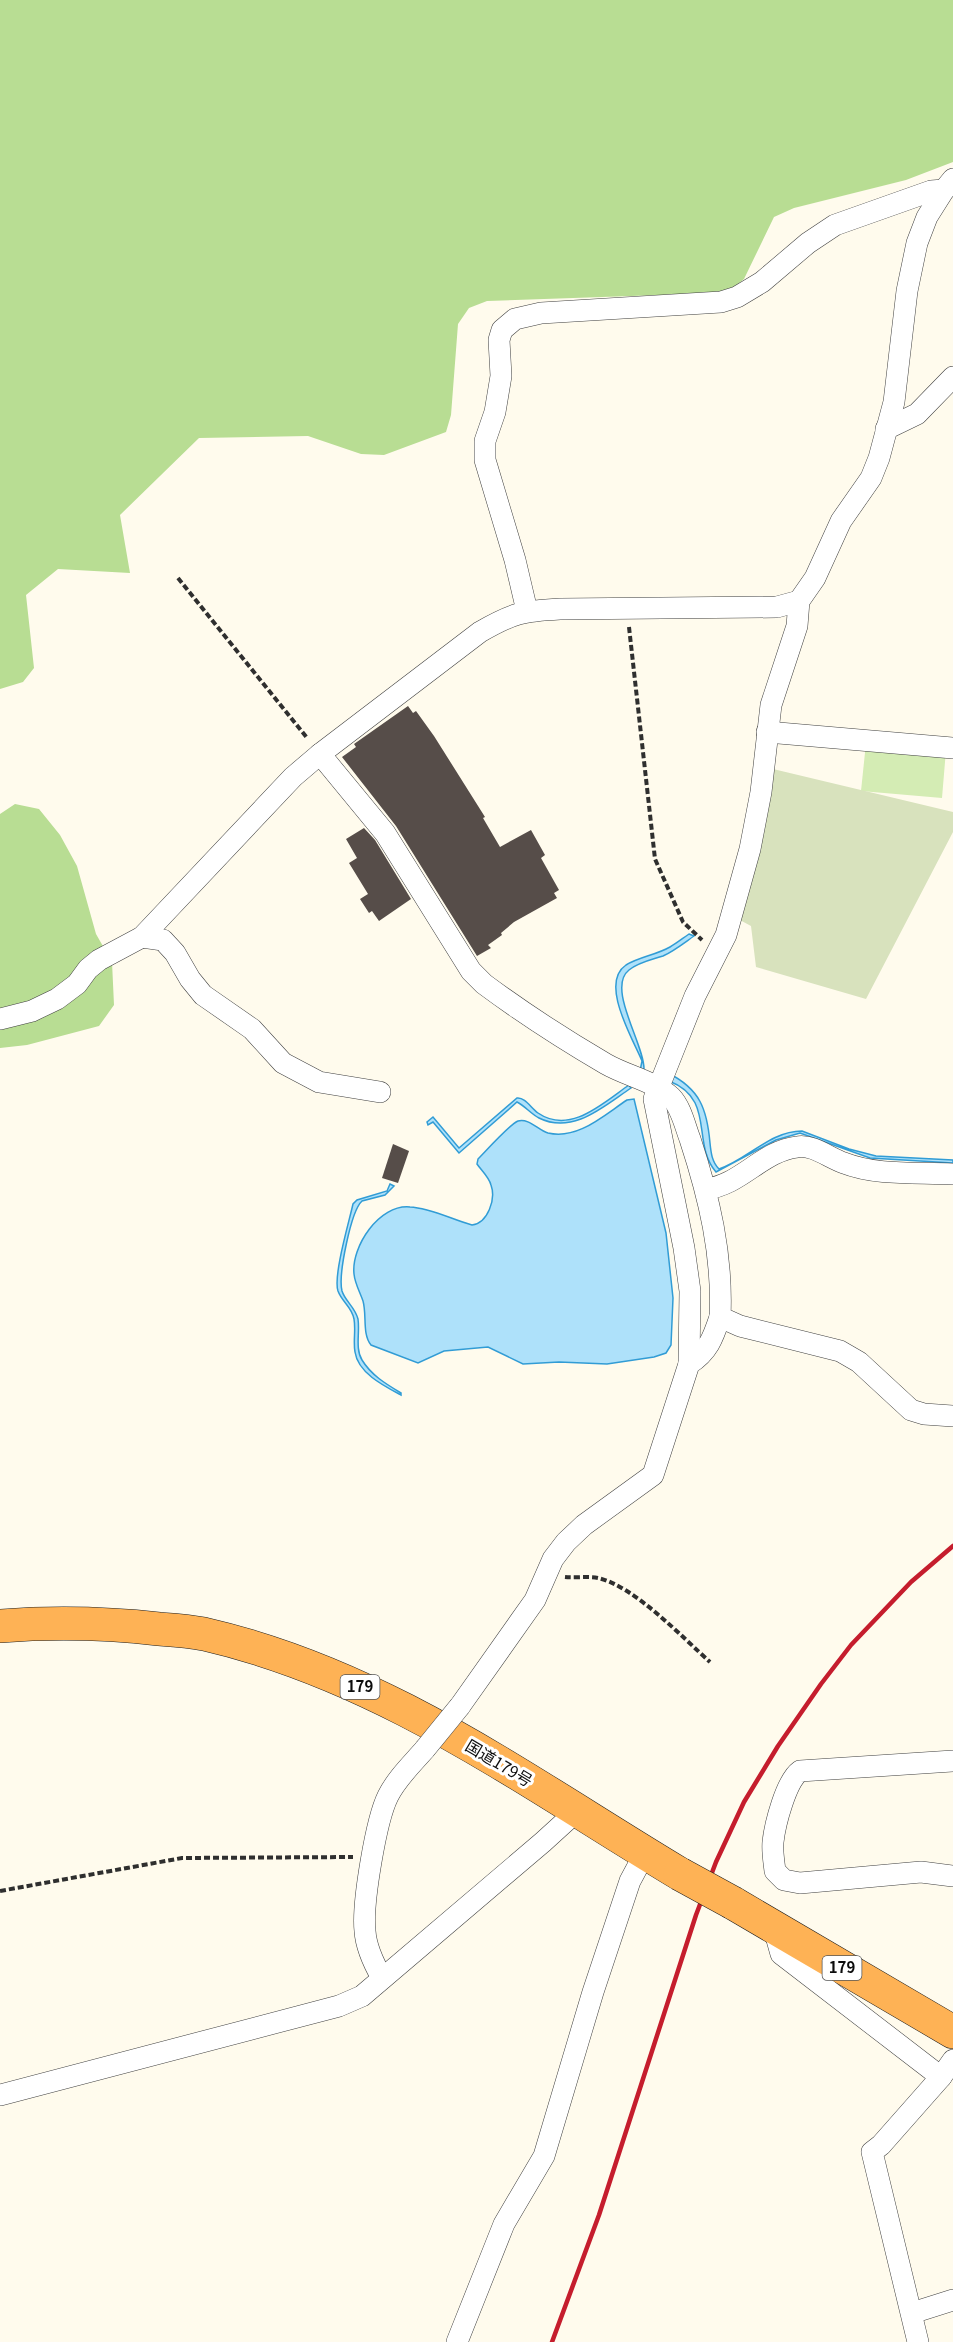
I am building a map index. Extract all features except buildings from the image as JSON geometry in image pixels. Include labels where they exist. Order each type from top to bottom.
[{"type":"highway","name":"国道179号","points":[[0,1626],[44,1623],[121,1624],[202,1634],[282,1656],[352,1683],[425,1719],[680,1874],[953,2032]]},
{"type":"street","points":[[382,1978],[372,1960],[365,1933],[364,1910],[380,1819],[387,1797],[397,1780],[460,1706],[535,1600],[553,1559],[566,1542],[584,1524],[653,1475],[689,1364],[690,1291],[684,1248],[654,1099],[695,996],[726,935],[752,841],[761,792],[767,732],[778,681],[796,626],[799,601],[815,578],[841,521],[871,478],[879,458],[894,402],[907,291],[917,243],[927,217],[948,184]]},
{"type":"street","points":[[527,611],[484,459],[485,441],[495,412],[501,376],[499,340],[502,330],[515,319],[541,313],[721,302],[737,297],[762,282],[808,243],[835,225],[948,184]]},
{"type":"street","points":[[886,429],[917,414],[953,377]]},
{"type":"street","points":[[0,1019],[32,1011],[57,999],[77,984],[88,969],[99,960],[142,937],[293,777],[480,632],[506,616],[527,611],[627,608],[777,608],[799,601]]},
{"type":"street","points":[[767,732],[953,748]]},
{"type":"street","points":[[320,754],[385,833],[471,971],[484,984],[607,1064],[657,1088],[672,1098],[678,1108],[706,1189],[717,1245],[721,1287],[720,1317],[712,1341],[700,1357],[689,1364]]},
{"type":"street","points":[[142,937],[163,940],[175,953],[190,979],[203,995],[252,1029],[283,1063],[319,1082],[380,1092]]},
{"type":"street","points":[[706,1189],[734,1181],[767,1158],[783,1150],[799,1146],[814,1149],[843,1163],[860,1168],[953,1174]]},
{"type":"street","points":[[720,1317],[740,1326],[840,1351],[859,1362],[911,1410],[924,1414],[953,1416]]},
{"type":"street","points":[[953,1761],[800,1771],[793,1776],[777,1821],[773,1844],[775,1871],[784,1880],[800,1882],[921,1872],[953,1876]]},
{"type":"street","points":[[0,2095],[339,2006],[362,1996],[577,1811]]},
{"type":"street","points":[[457,2342],[504,2224],[544,2156],[592,1992],[630,1881],[645,1852]]},
{"type":"street","points":[[774,1929],[781,1954],[947,2069],[881,2145],[872,2152],[918,2342]]},
{"type":"street","points":[[912,2313],[953,2300]]},
{"type":"path","points":[[178,578],[320,754]]},
{"type":"path","points":[[627,608],[655,859],[683,922],[717,954]]},
{"type":"path","points":[[546,1577],[598,1578],[620,1588],[648,1606],[710,1662]]},
{"type":"path","points":[[0,1891],[182,1858],[373,1857]]},
{"type":"green space","points":[[0,0],[953,0],[953,162],[906,180],[794,208],[774,217],[744,279],[733,288],[718,293],[487,301],[469,308],[458,324],[451,415],[446,432],[384,455],[361,454],[308,436],[199,438],[120,515],[130,573],[58,569],[26,595],[34,668],[23,682],[0,689]]},
{"type":"green space","points":[[866,743],[946,750],[942,798],[861,791]]},
{"type":"green space","points":[[773,769],[953,812],[953,832],[866,999],[756,967],[751,926],[738,919]]},
{"type":"green space","points":[[15,804],[39,809],[60,835],[77,866],[96,934],[112,962],[114,1005],[99,1026],[27,1045],[0,1048],[0,814]]},
{"type":"water","points":[[689,934],[694,936],[667,954],[633,967],[623,978],[624,1003],[643,1059],[644,1070],[640,1071],[642,1061],[620,1012],[616,984],[619,973],[626,965],[665,950]]},
{"type":"water","points":[[668,1073],[688,1086],[700,1101],[707,1120],[712,1157],[719,1169],[779,1136],[802,1131],[849,1149],[876,1156],[953,1160],[953,1163],[870,1158],[800,1133],[776,1140],[716,1172],[709,1161],[698,1110],[693,1099],[683,1089],[669,1081]]},
{"type":"water","points":[[629,1085],[631,1088],[599,1110],[576,1121],[564,1123],[539,1118],[517,1102],[459,1153],[433,1122],[428,1125],[427,1122],[433,1117],[459,1148],[517,1098],[550,1119],[574,1119],[597,1108]]},
{"type":"water","points":[[634,1099],[666,1233],[673,1298],[671,1345],[666,1353],[607,1364],[559,1362],[523,1364],[488,1347],[444,1351],[418,1363],[371,1345],[366,1330],[363,1301],[356,1285],[354,1263],[362,1240],[378,1220],[388,1212],[410,1207],[434,1212],[472,1225],[478,1223],[489,1210],[492,1191],[487,1176],[477,1164],[478,1159],[514,1123],[526,1121],[544,1132],[570,1133],[590,1125],[627,1100]]},
{"type":"water","points":[[390,1184],[394,1186],[385,1195],[362,1201],[358,1207],[346,1244],[341,1283],[343,1295],[358,1319],[358,1346],[362,1360],[374,1375],[401,1395],[373,1378],[357,1360],[354,1348],[353,1315],[340,1295],[337,1284],[339,1262],[353,1204],[357,1200],[387,1191]]},
{"type":"railway","points":[[552,2342],[599,2215],[696,1915],[716,1862],[744,1802],[778,1746],[851,1645],[911,1582],[953,1546]]}]
